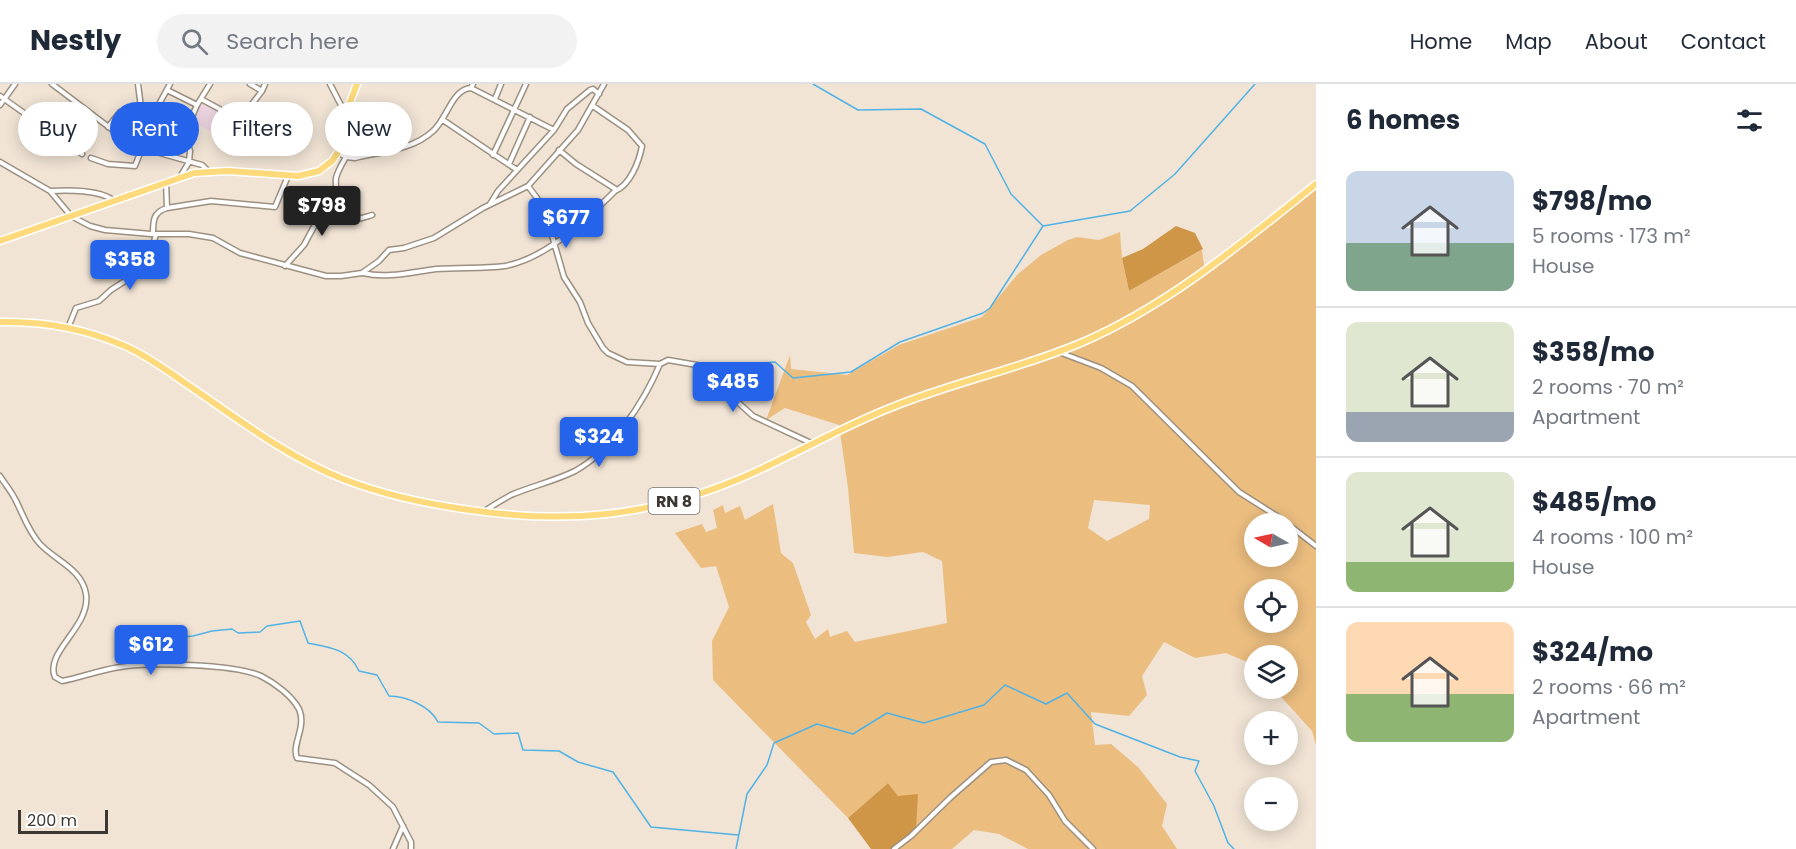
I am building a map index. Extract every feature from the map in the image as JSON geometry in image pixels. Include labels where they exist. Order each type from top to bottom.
[{"type":"main road","points":[[350,102],[357,84]]},
{"type":"main road","points":[[0,241],[180,177],[208,171],[306,175],[319,171],[336,156]]},
{"type":"main road","name":"RN 8","points":[[0,322],[37,322],[68,328],[99,336],[139,353],[302,460],[340,478],[393,496],[508,516],[588,517],[652,507],[693,496],[741,478],[811,443],[897,405],[1034,362],[1116,326],[1198,277],[1316,184]]},
{"type":"street","points":[[0,105],[2,97],[15,84]]},
{"type":"street","points":[[138,84],[141,102]]},
{"type":"street","points":[[161,102],[170,84]]},
{"type":"street","points":[[199,102],[210,84]]},
{"type":"street","points":[[250,84],[262,92]]},
{"type":"street","points":[[201,99],[240,120],[262,92],[265,84]]},
{"type":"street","points":[[330,84],[340,102]]},
{"type":"street","points":[[459,84],[470,86],[554,130]]},
{"type":"street","points":[[495,99],[501,84]]},
{"type":"street","points":[[493,155],[516,110],[526,84]]},
{"type":"street","points":[[362,273],[379,261],[389,250],[404,248],[434,238],[528,186],[578,130],[604,84]]},
{"type":"street","points":[[55,85],[108,128],[110,125]]},
{"type":"street","points":[[372,215],[352,220],[344,219],[340,214],[336,180],[339,167],[346,157],[355,158],[421,141],[444,120],[458,93],[470,86]]},
{"type":"street","points":[[490,205],[498,191],[554,130],[567,109],[590,90],[593,89],[599,94]]},
{"type":"street","points":[[167,90],[191,102]]},
{"type":"street","points":[[2,97],[18,109]]},
{"type":"street","points":[[0,162],[50,191],[71,216],[98,228],[154,234],[189,234],[213,238],[240,253],[327,276],[362,273],[379,276],[457,267],[504,266],[516,263],[555,243],[623,188],[630,177],[642,146],[628,130],[593,106]]},
{"type":"street","points":[[509,164],[530,117]]},
{"type":"street","points":[[444,120],[517,170]]},
{"type":"street","points":[[559,150],[576,164],[618,190]]},
{"type":"street","points":[[91,158],[108,164],[135,166],[139,156]]},
{"type":"street","points":[[168,156],[202,165],[208,171]]},
{"type":"street","points":[[180,177],[189,162],[190,156]]},
{"type":"street","points":[[68,328],[76,308],[99,301],[149,261],[154,234],[154,217],[160,210],[211,201],[275,207],[288,176]]},
{"type":"street","points":[[166,182],[166,208]]},
{"type":"street","points":[[528,186],[537,198],[555,243],[564,276],[603,348],[627,362],[660,364],[668,360],[697,365],[753,416],[811,443]]},
{"type":"street","points":[[50,191],[72,189],[107,196],[114,201]]},
{"type":"street","points":[[285,266],[304,245],[330,197],[337,190]]},
{"type":"street","points":[[1059,352],[1101,368],[1132,386],[1239,492],[1282,519],[1316,546]]},
{"type":"street","points":[[483,512],[511,495],[575,471],[591,460],[617,434],[637,408],[649,389],[660,364]]},
{"type":"street","points":[[0,476],[41,544],[80,577],[84,586],[86,605],[83,618],[56,659],[52,672],[55,677],[62,681],[100,670],[145,665],[214,667],[260,676],[278,687],[298,708],[301,724],[295,751],[297,758],[334,763],[369,785],[393,807],[411,842],[411,849]]},
{"type":"street","points":[[894,849],[991,762],[1006,760],[1026,770],[1049,795],[1065,821],[1093,849]]},
{"type":"street","points":[[393,849],[403,825]]},
{"type":"shaded area","points":[[203,102],[211,106],[211,132],[199,125],[199,109]]},
{"type":"shaded area","points":[[1316,189],[1316,745],[1312,731],[1298,716],[1298,711],[1294,711],[1283,699],[1298,699],[1298,645],[1244,645],[1244,661],[1226,653],[1195,658],[1164,642],[1142,676],[1147,695],[1129,716],[1091,712],[1095,745],[1111,744],[1138,767],[1167,804],[1162,826],[1177,849],[1028,849],[999,834],[974,830],[952,849],[893,849],[898,796],[888,783],[848,818],[713,680],[712,641],[729,607],[716,566],[701,568],[675,533],[702,524],[706,532],[717,528],[713,510],[723,505],[725,513],[740,506],[745,520],[773,504],[781,553],[793,563],[811,615],[806,622],[815,639],[828,629],[830,637],[847,631],[855,642],[947,623],[942,561],[923,552],[887,557],[854,553],[839,425],[785,408],[766,420],[790,355],[791,369],[847,375],[899,345],[982,317],[1017,275],[1041,255],[1077,237],[1099,240],[1120,232],[1122,258],[1129,291],[1202,250],[1205,274]],"holes":[[[1094,500],[1150,505],[1149,519],[1107,541],[1088,528]]]},
{"type":"shaded area","points":[[1176,226],[1195,233],[1203,249],[1129,291],[1122,258],[1143,249]]},
{"type":"shaded area","points":[[888,783],[898,796],[918,794],[916,828],[893,849],[871,849],[848,818]]},
{"type":"waterway","points":[[813,84],[858,110],[921,109],[985,144],[1011,194],[1043,226]]},
{"type":"waterway","points":[[749,364],[775,362],[793,378],[851,372],[900,342],[983,313],[990,308],[1043,226],[1130,211],[1175,174],[1255,84]]},
{"type":"waterway","points":[[137,641],[193,636],[232,629],[238,633],[260,632],[267,626],[300,621],[308,643],[338,650],[350,658],[359,671],[377,675],[389,696],[417,703],[429,711],[438,722],[479,723],[494,734],[518,733],[523,750],[559,751],[578,762],[613,772],[651,827],[738,835]]},
{"type":"waterway","points":[[736,849],[747,794],[767,765],[774,743],[817,724],[853,734],[887,713],[924,723],[984,705],[1005,685],[1046,704],[1067,693],[1095,724],[1180,757],[1199,761],[1195,771],[1214,806],[1228,843],[1234,849]]}]
